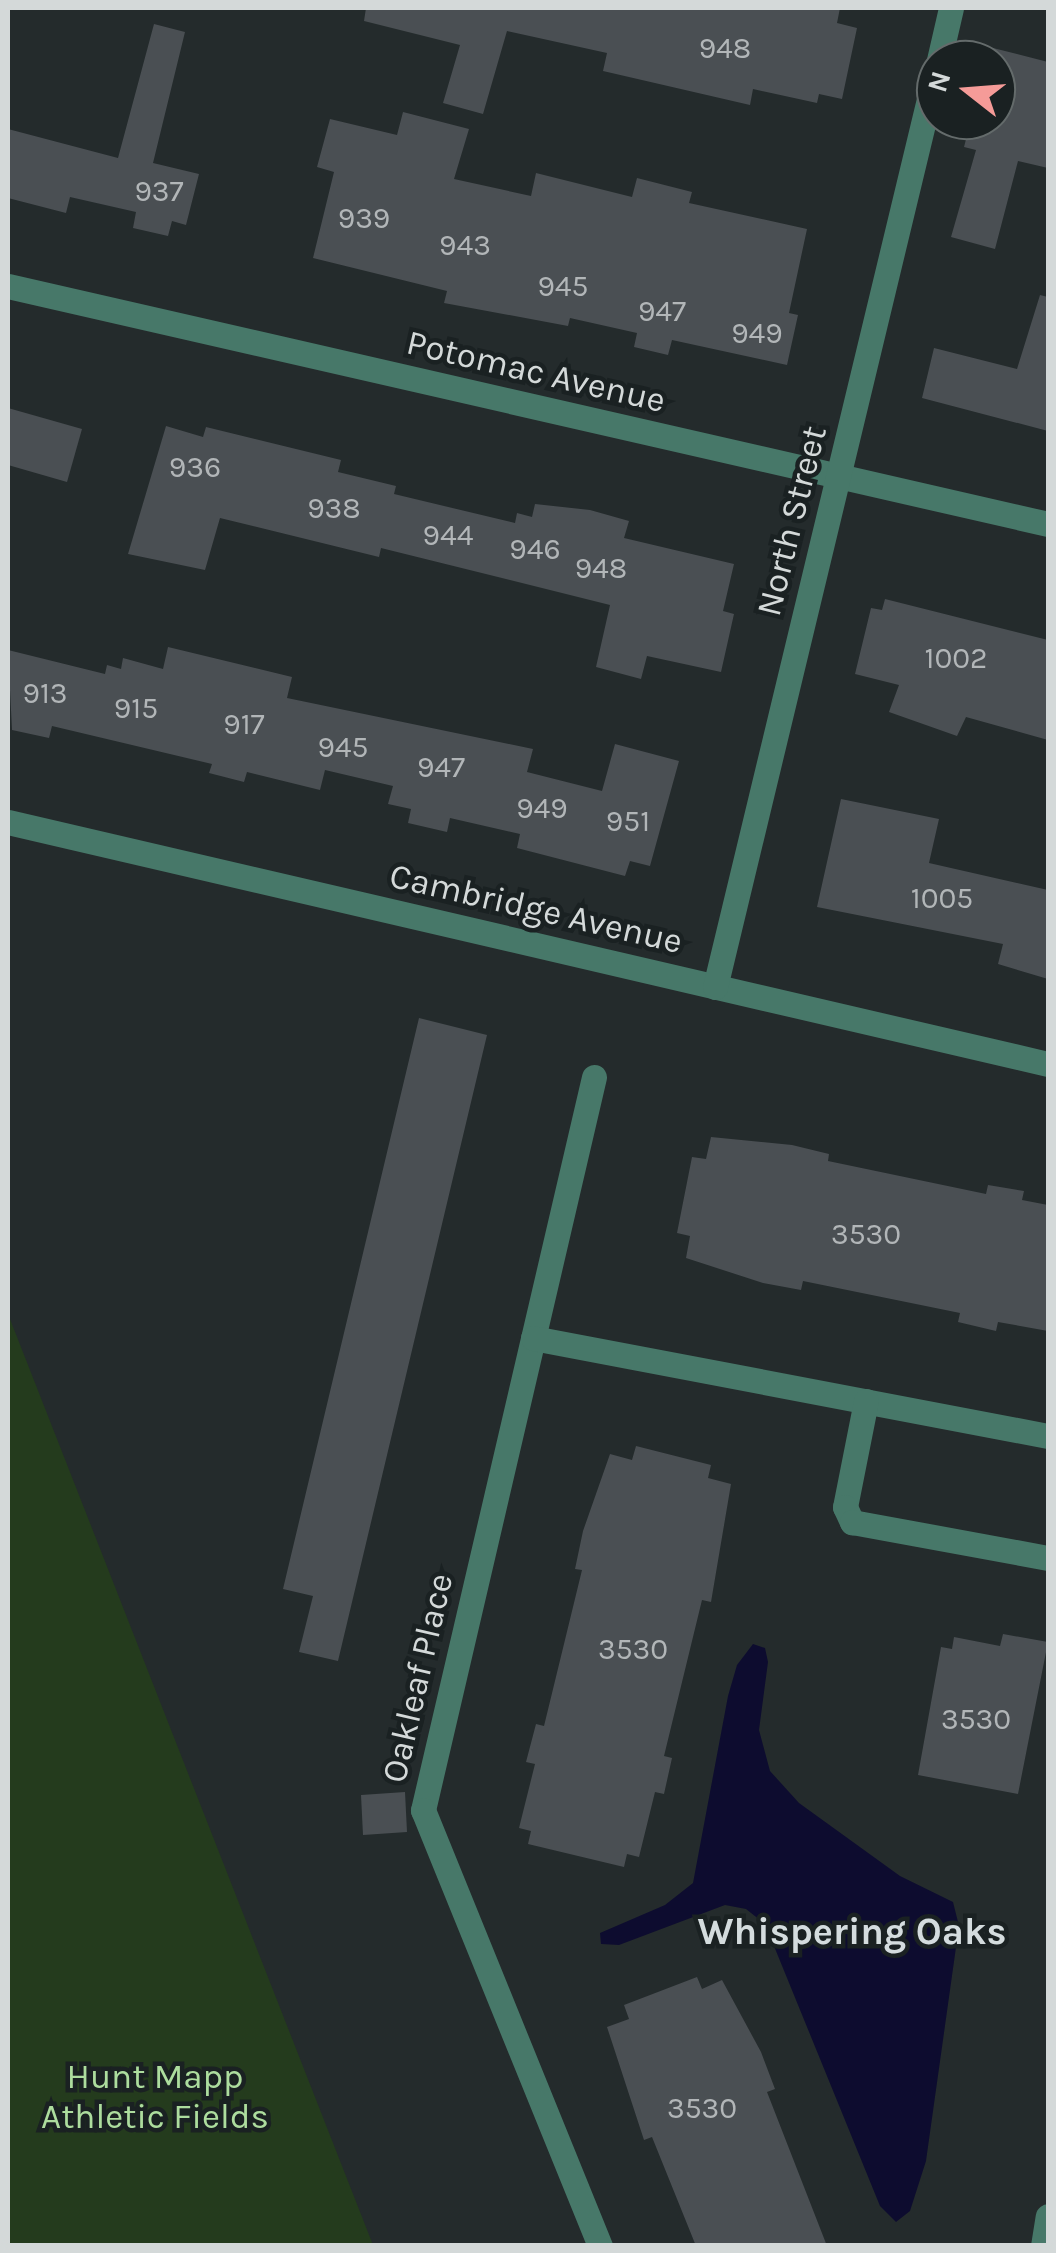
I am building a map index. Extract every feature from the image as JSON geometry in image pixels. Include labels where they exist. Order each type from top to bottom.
[{"type":"street","points":[[943,40],[951,8]]},
{"type":"street","name":"North Street","points":[[716,987],[919,140]]},
{"type":"street","name":"Potomac Avenue","points":[[8,286],[1048,524]]},
{"type":"street","name":"Cambridge Avenue","points":[[8,822],[1048,1064]]},
{"type":"street","name":"Oakleaf Place","points":[[594,1077],[423,1810],[600,2246]]},
{"type":"street","points":[[534,1338],[1048,1436]]},
{"type":"street","points":[[866,1401],[845,1508],[852,1522],[1048,1558]]},
{"type":"street","points":[[1043,2246],[1048,2216]]},
{"type":"green space","name":"Hunt Mapp Athletic Fields","points":[[8,1314],[373,2245],[8,2245]]},
{"type":"shaded area","points":[[753,1644],[765,1648],[768,1662],[759,1730],[770,1771],[799,1803],[900,1876],[953,1902],[959,1926],[926,2161],[910,2211],[896,2222],[880,2206],[765,1924],[746,1909],[725,1905],[619,1945],[601,1944],[600,1933],[665,1905],[693,1883],[728,1696],[737,1665]]},
{"type":"building","points":[[366,8],[840,8],[837,23],[857,28],[842,99],[819,94],[817,103],[753,89],[750,105],[603,71],[607,53],[507,31],[483,114],[443,103],[460,45],[364,21]]},
{"type":"building","points":[[154,24],[185,32],[153,163],[199,174],[186,225],[172,221],[168,236],[133,228],[136,212],[70,197],[66,213],[8,198],[8,129],[118,158]]},
{"type":"building","points":[[1016,54],[1048,62],[1048,168],[1018,161],[995,249],[951,237],[976,150],[964,147],[966,140],[1016,140]]},
{"type":"building","points":[[403,112],[469,129],[454,179],[531,196],[536,173],[632,197],[637,178],[692,192],[689,203],[807,229],[789,313],[798,315],[787,365],[672,340],[668,355],[634,347],[637,333],[570,318],[568,326],[444,303],[447,291],[313,258],[334,172],[317,167],[330,119],[397,135]]},
{"type":"building","points":[[1040,295],[1048,297],[1048,431],[922,398],[934,348],[1017,369]]},
{"type":"building","points":[[8,408],[82,429],[67,482],[8,465]]},
{"type":"building","points":[[166,426],[203,437],[206,427],[341,460],[338,472],[396,486],[394,494],[515,523],[517,513],[532,517],[535,504],[590,510],[629,521],[624,538],[734,564],[723,611],[734,614],[721,672],[647,656],[641,679],[596,667],[610,605],[381,548],[379,557],[220,518],[205,570],[128,554]]},
{"type":"building","points":[[885,599],[1048,640],[1048,740],[966,717],[957,736],[889,712],[899,685],[855,674],[871,608],[882,610]]},
{"type":"building","points":[[168,647],[292,677],[287,698],[533,749],[527,772],[602,791],[615,744],[679,761],[650,866],[630,861],[625,876],[517,848],[520,834],[450,818],[447,832],[408,823],[411,809],[388,804],[393,786],[325,770],[320,790],[247,772],[244,782],[209,773],[212,764],[52,726],[49,738],[12,730],[8,650],[105,674],[107,665],[121,669],[123,658],[163,669]]},
{"type":"building","points":[[841,799],[939,819],[929,863],[1048,890],[1048,979],[998,964],[1003,944],[817,907]]},
{"type":"building","points":[[419,1018],[487,1035],[338,1661],[299,1652],[313,1596],[283,1589]]},
{"type":"building","points":[[711,1137],[792,1145],[829,1154],[828,1161],[986,1194],[988,1185],[1024,1191],[1022,1200],[1048,1205],[1048,1331],[998,1322],[996,1331],[958,1322],[960,1313],[803,1281],[801,1290],[763,1283],[686,1258],[690,1236],[677,1233],[692,1157],[706,1159]]},
{"type":"building","points":[[636,1446],[711,1465],[708,1478],[731,1484],[711,1602],[702,1600],[664,1756],[672,1758],[664,1794],[655,1792],[639,1857],[627,1854],[624,1867],[528,1844],[531,1831],[519,1828],[535,1764],[526,1762],[536,1724],[544,1726],[582,1570],[575,1569],[583,1531],[610,1454],[632,1460]]},
{"type":"building","points":[[1003,1634],[1048,1642],[1018,1794],[918,1775],[941,1647],[952,1649],[954,1637],[1000,1646]]},
{"type":"building","points":[[405,1792],[407,1832],[363,1835],[361,1795]]},
{"type":"building","points":[[697,1977],[702,1989],[722,1980],[761,2052],[775,2089],[767,2092],[827,2246],[696,2246],[652,2137],[644,2140],[607,2027],[629,2019],[624,2005]]},
{"type":"district","name":"Whispering Oaks","points":[[852,1932]]}]
